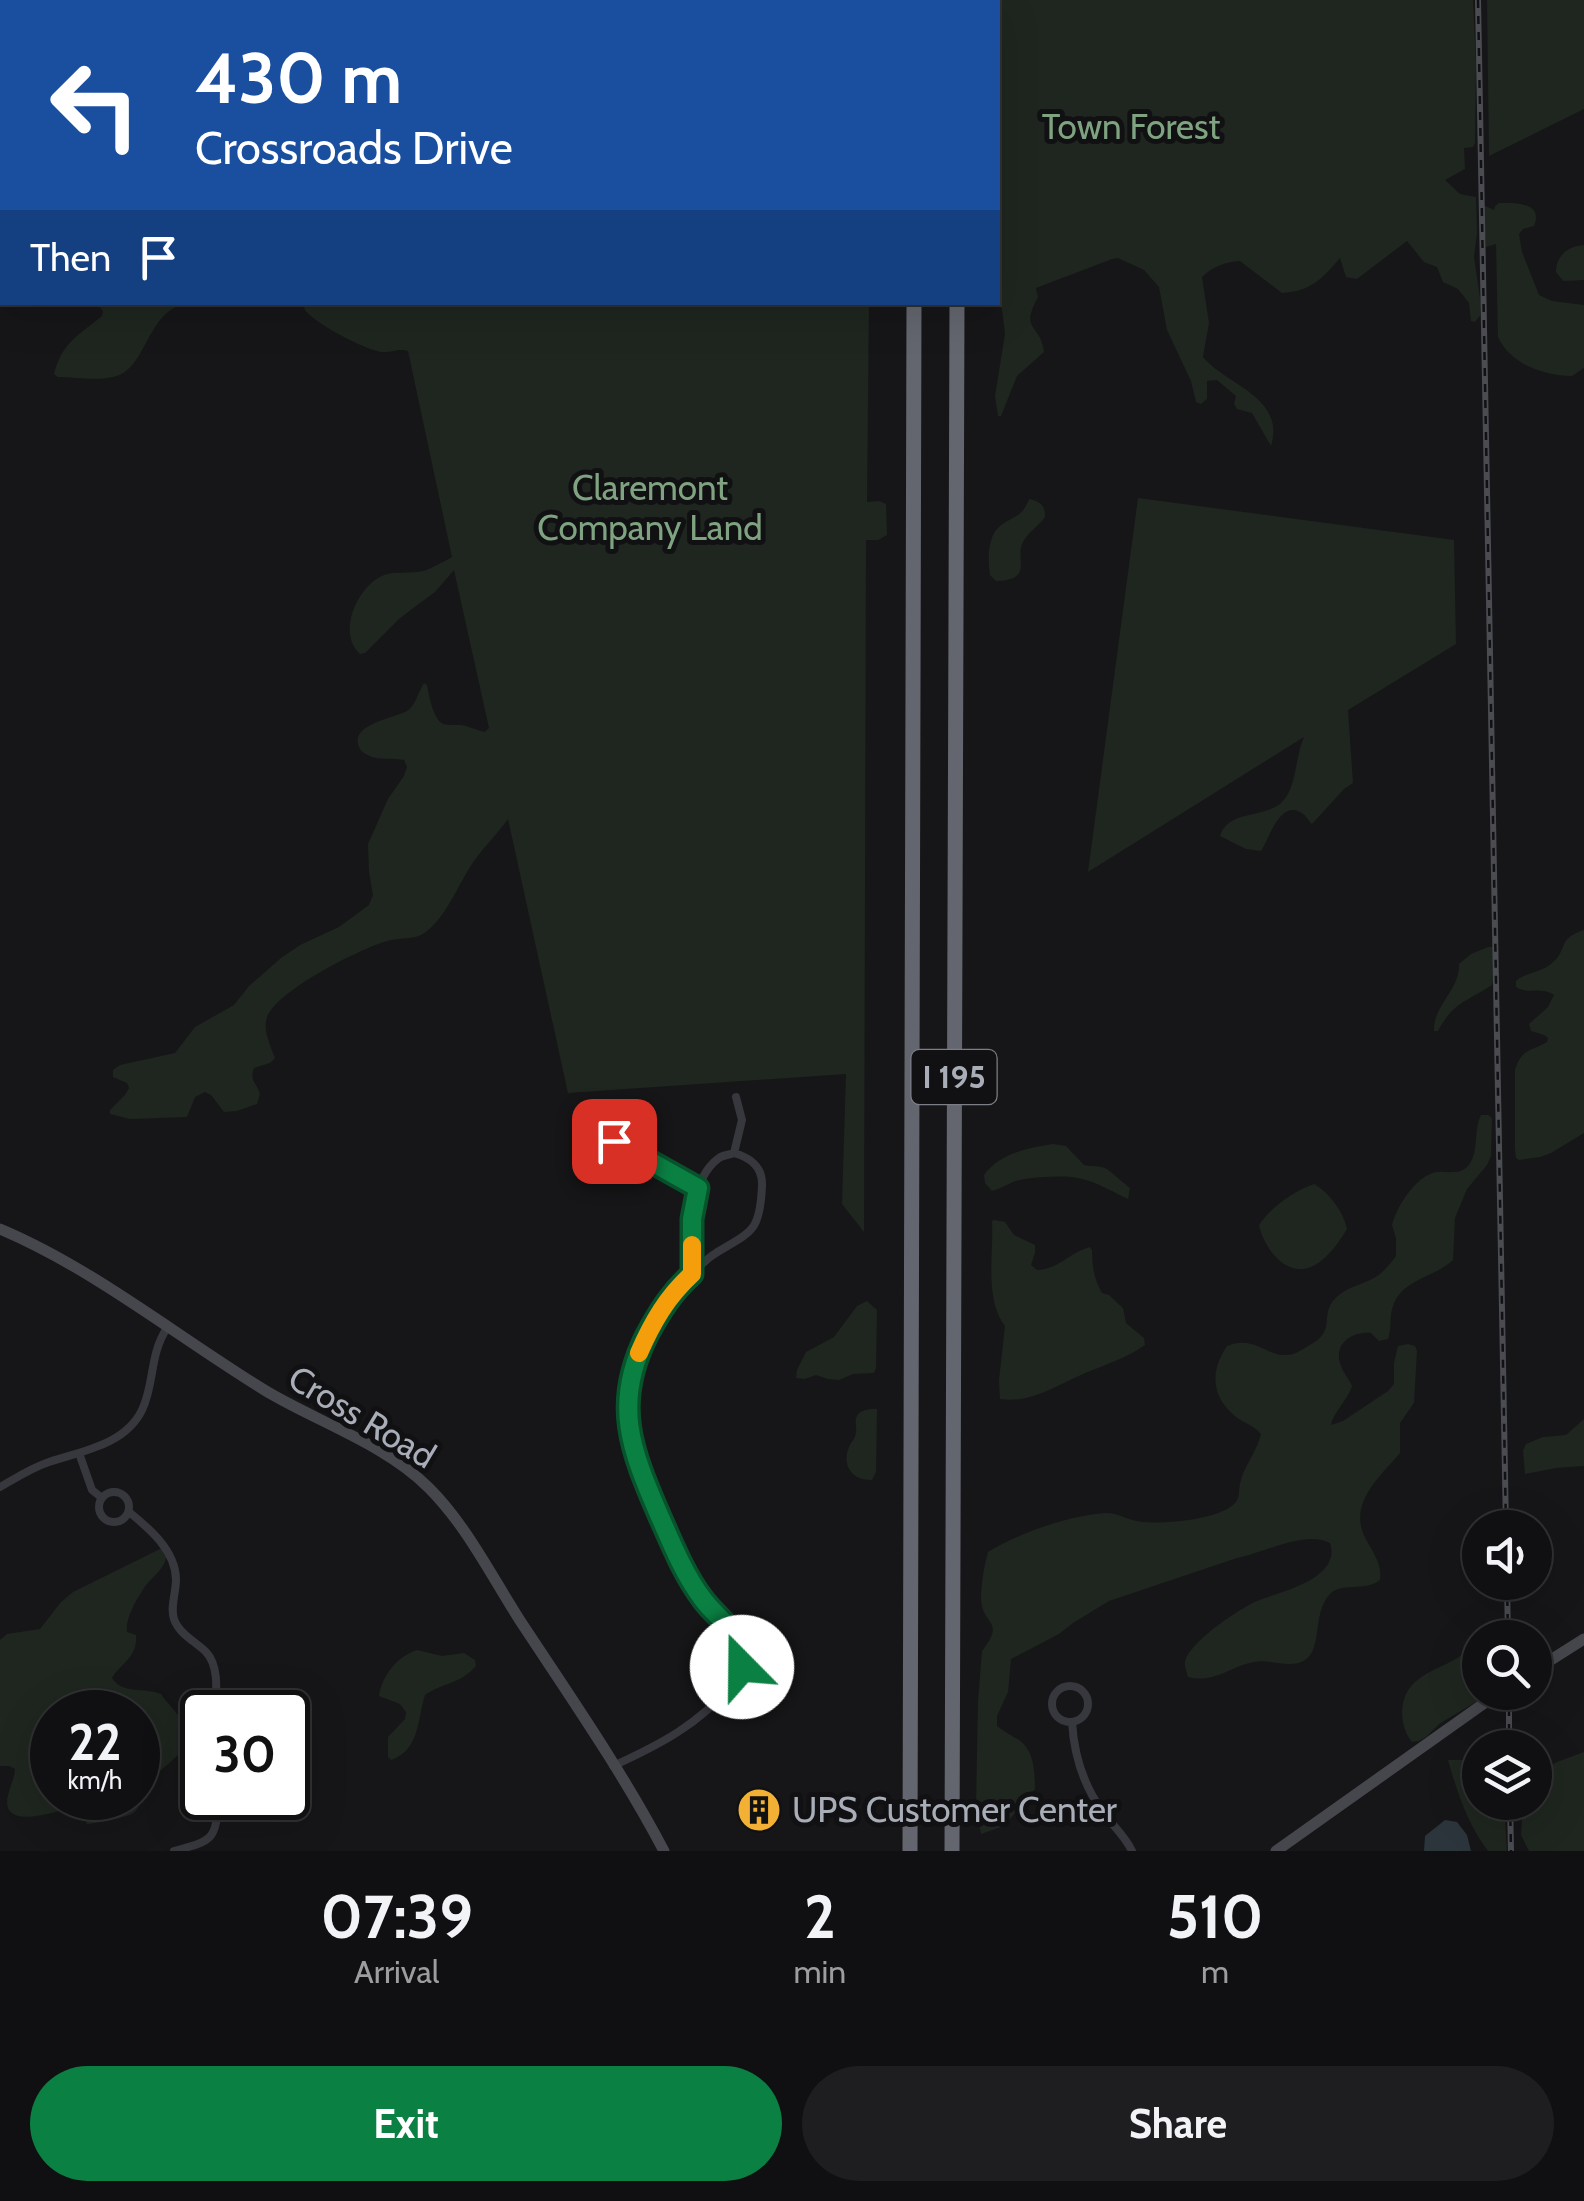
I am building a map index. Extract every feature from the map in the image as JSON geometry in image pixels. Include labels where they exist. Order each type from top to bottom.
[{"type":"highway","name":"I 195","points":[[910,1851],[914,305]]},
{"type":"highway","name":"I 195","points":[[952,1851],[957,305]]},
{"type":"street","points":[[734,1152],[742,1120],[736,1097]]},
{"type":"street","points":[[614,1141],[698,1188]]},
{"type":"street","points":[[614,1766],[702,1716],[739,1674],[743,1662],[744,1652],[736,1637],[703,1600],[670,1538],[641,1470],[628,1421],[627,1399],[631,1372],[673,1291],[692,1274],[712,1255],[744,1238],[756,1224],[761,1209],[762,1176],[750,1158],[734,1152],[718,1159],[698,1188],[692,1219],[692,1274]]},
{"type":"street","name":"Cross Road","points":[[0,1228],[98,1282],[274,1395],[394,1459],[428,1486],[461,1528],[664,1851]]},
{"type":"street","points":[[0,1488],[46,1463],[123,1434],[144,1406],[158,1341],[167,1328]]},
{"type":"street","points":[[78,1453],[92,1490],[102,1498]]},
{"type":"street","points":[[110,1492],[124,1495],[129,1512],[122,1521],[107,1521],[99,1508],[102,1498],[110,1492]]},
{"type":"street","points":[[129,1512],[172,1558],[176,1580],[174,1620],[207,1653],[216,1690]]},
{"type":"street","points":[[1552,1659],[1584,1639]]},
{"type":"street","points":[[1068,1685],[1082,1689],[1088,1702],[1084,1716],[1072,1722],[1058,1718],[1052,1706],[1056,1692],[1068,1685]]},
{"type":"street","points":[[1276,1851],[1475,1710]]},
{"type":"street","points":[[1072,1722],[1074,1750],[1083,1779],[1132,1851]]},
{"type":"street","points":[[174,1851],[207,1842],[214,1834],[216,1820]]},
{"type":"green space","name":"Town Forest","points":[[1000,0],[1473,0],[1475,143],[1464,148],[1465,169],[1445,180],[1460,194],[1476,197],[1474,257],[1480,316],[1471,321],[1469,303],[1458,289],[1443,282],[1437,267],[1424,262],[1407,241],[1357,279],[1346,277],[1340,258],[1315,283],[1292,292],[1282,293],[1240,261],[1210,270],[1202,277],[1209,323],[1203,357],[1262,404],[1273,429],[1271,446],[1252,413],[1237,409],[1236,396],[1217,380],[1207,381],[1207,399],[1201,404],[1196,402],[1191,381],[1167,330],[1159,287],[1144,270],[1112,259],[1036,288],[1038,297],[1030,316],[1044,352],[1017,376],[998,416],[995,396],[1005,334],[1000,236]]},
{"type":"green space","points":[[1487,0],[1584,0],[1584,109],[1489,156]]},
{"type":"green space","points":[[1499,203],[1526,206],[1535,212],[1534,226],[1519,234],[1539,295],[1552,301],[1584,305],[1584,368],[1572,376],[1529,367],[1511,354],[1498,337],[1496,244],[1486,247],[1483,205],[1494,210]]},
{"type":"green space","points":[[1584,245],[1584,280],[1563,281],[1556,272],[1561,257]]},
{"type":"green space","points":[[98,305],[182,305],[164,315],[132,366],[123,373],[99,379],[58,377],[54,374],[67,346],[103,311]]},
{"type":"green space","name":"Claremont Company Land","points":[[304,305],[869,305],[867,502],[886,504],[887,535],[866,540],[864,1232],[842,1204],[846,1074],[568,1093],[508,819],[474,861],[430,929],[418,936],[378,944],[340,961],[300,985],[271,1010],[266,1030],[275,1058],[254,1068],[253,1079],[260,1094],[257,1104],[224,1112],[205,1092],[195,1097],[187,1117],[130,1119],[110,1114],[129,1088],[113,1077],[113,1070],[175,1053],[195,1027],[234,1005],[281,958],[339,927],[369,905],[373,895],[368,844],[407,767],[404,760],[364,753],[359,747],[361,733],[407,711],[424,683],[434,712],[443,724],[485,732],[489,728],[454,570],[435,592],[400,618],[365,653],[360,654],[351,638],[353,612],[372,582],[389,574],[423,571],[452,557],[408,351],[377,351],[355,343],[305,310]]},
{"type":"green space","points":[[1138,498],[1454,540],[1456,644],[1348,710],[1353,783],[1312,824],[1300,812],[1286,812],[1261,851],[1246,849],[1220,836],[1230,822],[1281,803],[1293,781],[1304,737],[1088,872]]},
{"type":"green space","points":[[1029,499],[1042,505],[1045,517],[1023,542],[1019,572],[1008,580],[996,581],[989,569],[992,537],[1023,510]]},
{"type":"green space","points":[[1584,930],[1584,1133],[1551,1153],[1519,1160],[1515,1149],[1515,1070],[1524,1054],[1547,1042],[1544,1035],[1531,1031],[1529,1024],[1548,1007],[1554,995],[1521,989],[1516,987],[1516,981],[1548,966],[1570,937]]},
{"type":"green space","points":[[1494,947],[1492,985],[1455,1008],[1434,1031],[1459,964]]},
{"type":"green space","points":[[1481,1115],[1492,1118],[1491,1156],[1467,1189],[1455,1218],[1453,1260],[1411,1284],[1397,1297],[1388,1339],[1379,1341],[1371,1333],[1358,1334],[1346,1340],[1340,1350],[1341,1366],[1352,1386],[1331,1425],[1343,1421],[1394,1384],[1398,1346],[1408,1344],[1417,1351],[1414,1403],[1400,1423],[1400,1453],[1367,1494],[1360,1517],[1379,1565],[1380,1580],[1367,1586],[1340,1588],[1330,1594],[1322,1608],[1312,1652],[1307,1659],[1293,1664],[1254,1662],[1197,1679],[1188,1677],[1185,1664],[1195,1645],[1227,1619],[1257,1601],[1318,1575],[1331,1555],[1330,1543],[1320,1540],[1284,1544],[1109,1601],[1011,1659],[1008,1692],[997,1716],[997,1726],[1028,1749],[1035,1789],[1004,1826],[981,1834],[976,1808],[978,1701],[982,1651],[993,1628],[981,1600],[988,1552],[1029,1532],[1077,1517],[1106,1513],[1143,1522],[1176,1521],[1214,1514],[1233,1505],[1261,1434],[1235,1416],[1221,1400],[1216,1374],[1221,1355],[1227,1346],[1245,1343],[1287,1355],[1317,1340],[1325,1329],[1329,1307],[1337,1297],[1377,1276],[1396,1256],[1392,1225],[1415,1186],[1436,1172],[1460,1171],[1471,1162]]},
{"type":"green space","points":[[1053,1144],[1066,1146],[1084,1165],[1107,1169],[1130,1188],[1128,1199],[1079,1178],[1025,1179],[992,1191],[985,1183],[984,1175],[1006,1157]]},
{"type":"green space","points":[[1314,1184],[1335,1204],[1347,1229],[1320,1262],[1295,1269],[1278,1260],[1259,1225],[1284,1200]]},
{"type":"green space","points":[[994,1220],[1005,1222],[1014,1235],[1035,1245],[1031,1265],[1037,1270],[1052,1267],[1090,1247],[1102,1293],[1123,1308],[1126,1323],[1144,1338],[1145,1345],[1046,1392],[1000,1399],[1005,1326],[992,1289]]},
{"type":"green space","points":[[867,1301],[877,1310],[874,1373],[853,1374],[839,1380],[816,1375],[796,1378],[806,1352],[834,1337],[857,1306]]},
{"type":"green space","points":[[877,1409],[876,1472],[872,1480],[865,1480],[850,1471],[847,1454],[856,1435],[857,1416]]},
{"type":"green space","points":[[1584,1419],[1584,1466],[1525,1474],[1526,1444],[1543,1437],[1566,1435]]},
{"type":"green space","points":[[167,1548],[165,1561],[141,1593],[128,1621],[127,1632],[136,1635],[134,1649],[112,1678],[122,1687],[137,1690],[30,1690],[30,1816],[23,1817],[13,1814],[7,1804],[15,1769],[0,1766],[0,1640],[7,1634],[40,1629],[73,1592]]},
{"type":"green space","points":[[417,1650],[442,1656],[464,1653],[475,1660],[476,1666],[464,1677],[425,1695],[412,1742],[391,1760],[388,1737],[405,1719],[406,1712],[400,1704],[379,1696],[397,1662]]},
{"type":"green space","points":[[1462,1655],[1462,1710],[1426,1737],[1412,1742],[1402,1712],[1405,1696],[1422,1676]]},
{"type":"green space","points":[[160,1694],[180,1717],[180,1752],[160,1772]]},
{"type":"green space","points":[[1584,1752],[1584,1851],[1529,1851],[1521,1835],[1522,1820],[1552,1820],[1552,1765]]},
{"type":"green space","points":[[1448,1760],[1462,1760],[1462,1802]]},
{"type":"green space","points":[[1470,1820],[1505,1820],[1507,1851],[1488,1851]]},
{"type":"shaded area","points":[[1445,1820],[1457,1822],[1467,1835],[1471,1851],[1424,1851],[1425,1836]]},
{"type":"railway","points":[[1478,0],[1506,1510]]},
{"type":"railway","points":[[1507,1600],[1508,1620]]},
{"type":"railway","points":[[1509,1710],[1509,1730]]},
{"type":"railway","points":[[1510,1820],[1511,1851]]},
{"type":"slow traffic","points":[[639,1353],[673,1291],[692,1274],[692,1245]]},
{"type":"place","name":"UPS Customer Center","points":[[759,1810]]},
{"type":"route","points":[[614,1141],[698,1188],[692,1219],[692,1274],[661,1309],[631,1372],[628,1421],[645,1482],[670,1538],[703,1600],[736,1637],[744,1652],[742,1667]]}]
